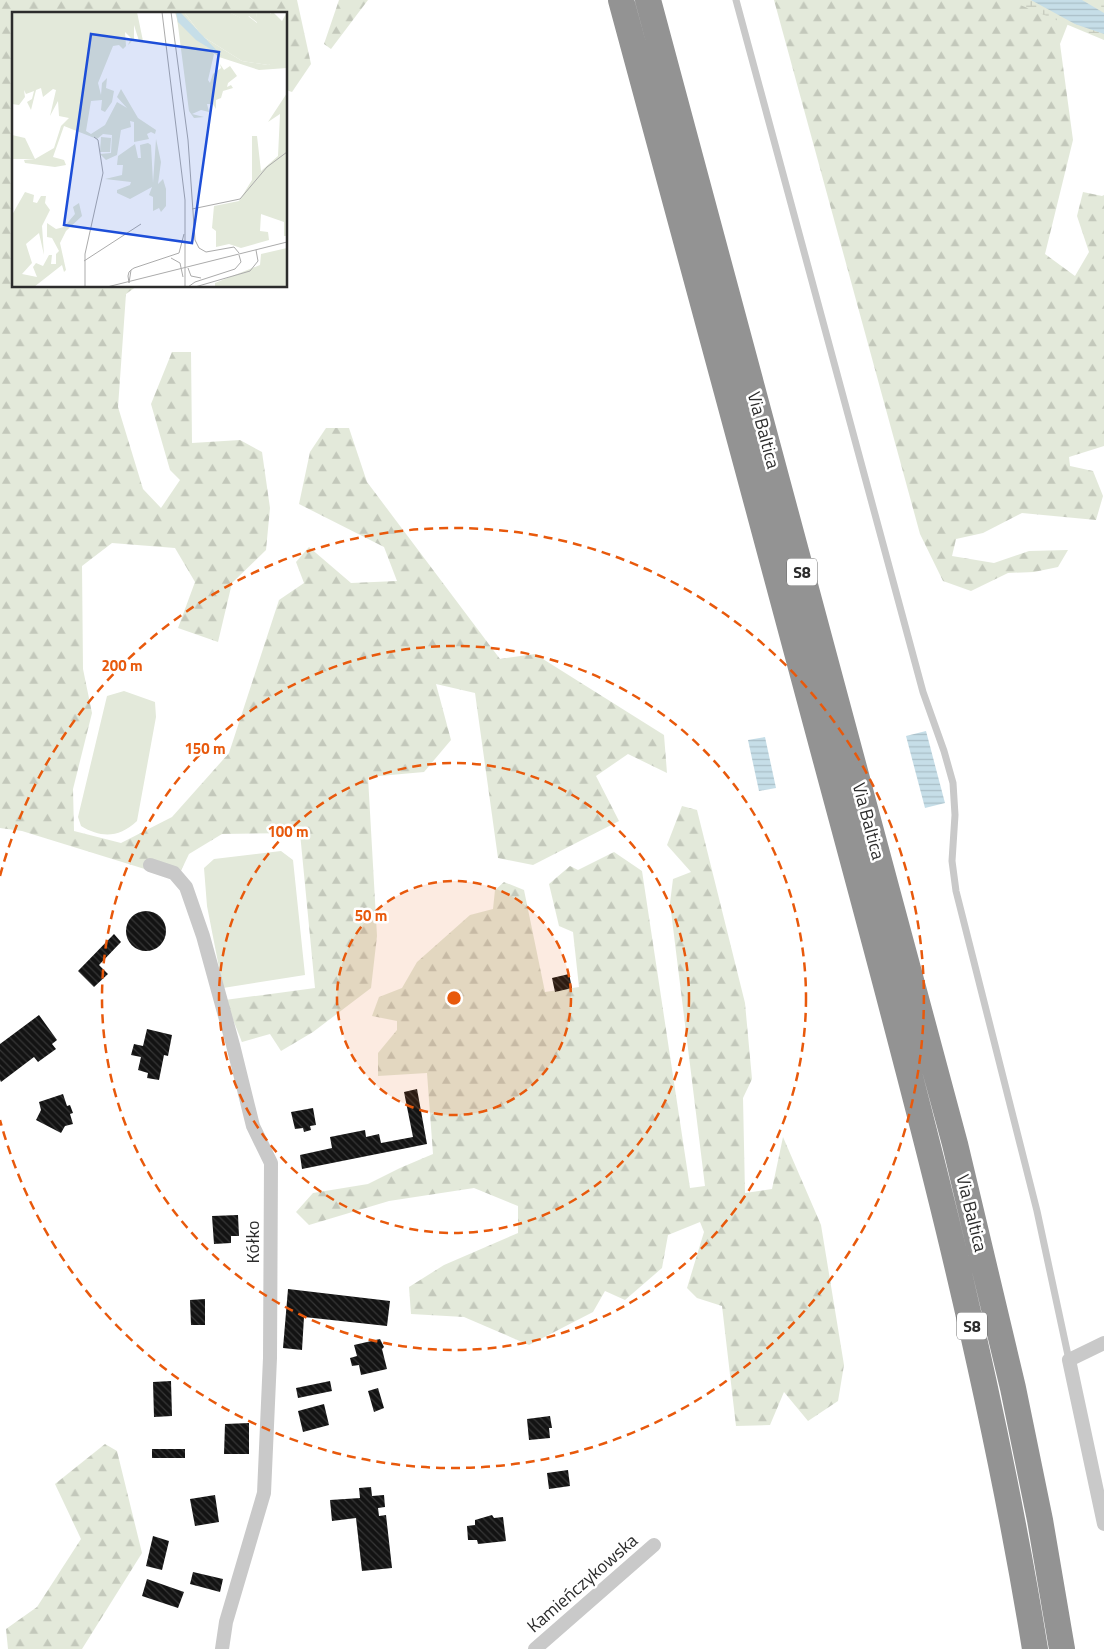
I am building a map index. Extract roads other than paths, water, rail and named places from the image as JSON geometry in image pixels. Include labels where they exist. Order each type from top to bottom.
[{"type":"highway","name":"Via Baltica","points":[[621,0],[899,1030],[966,1299],[985,1384],[1009,1497],[1035,1649]]},
{"type":"highway","name":"Via Baltica","points":[[648,0],[955,1144],[1013,1388],[1040,1520],[1062,1649]]},
{"type":"highway","points":[[1024,1583],[1024,1649]]},
{"type":"street","name":"Kółko","points":[[150,865],[174,873],[186,887],[203,936],[253,1126],[271,1163],[270,1358],[264,1493],[226,1622],[222,1649]]},
{"type":"street","points":[[1104,1343],[1069,1360],[1104,1524]]},
{"type":"street","name":"Kamieńczykowska","points":[[534,1649],[654,1545]]},
{"type":"lane","points":[[736,0],[923,692],[953,783],[952,861],[956,891],[1037,1211],[1069,1360]]},
{"type":"water","points":[[1031,0],[1082,0],[1104,13],[1104,34],[1075,24]]},
{"type":"water","points":[[926,731],[945,803],[925,808],[906,736]]},
{"type":"water","points":[[765,737],[776,788],[759,791],[748,740]]}]
